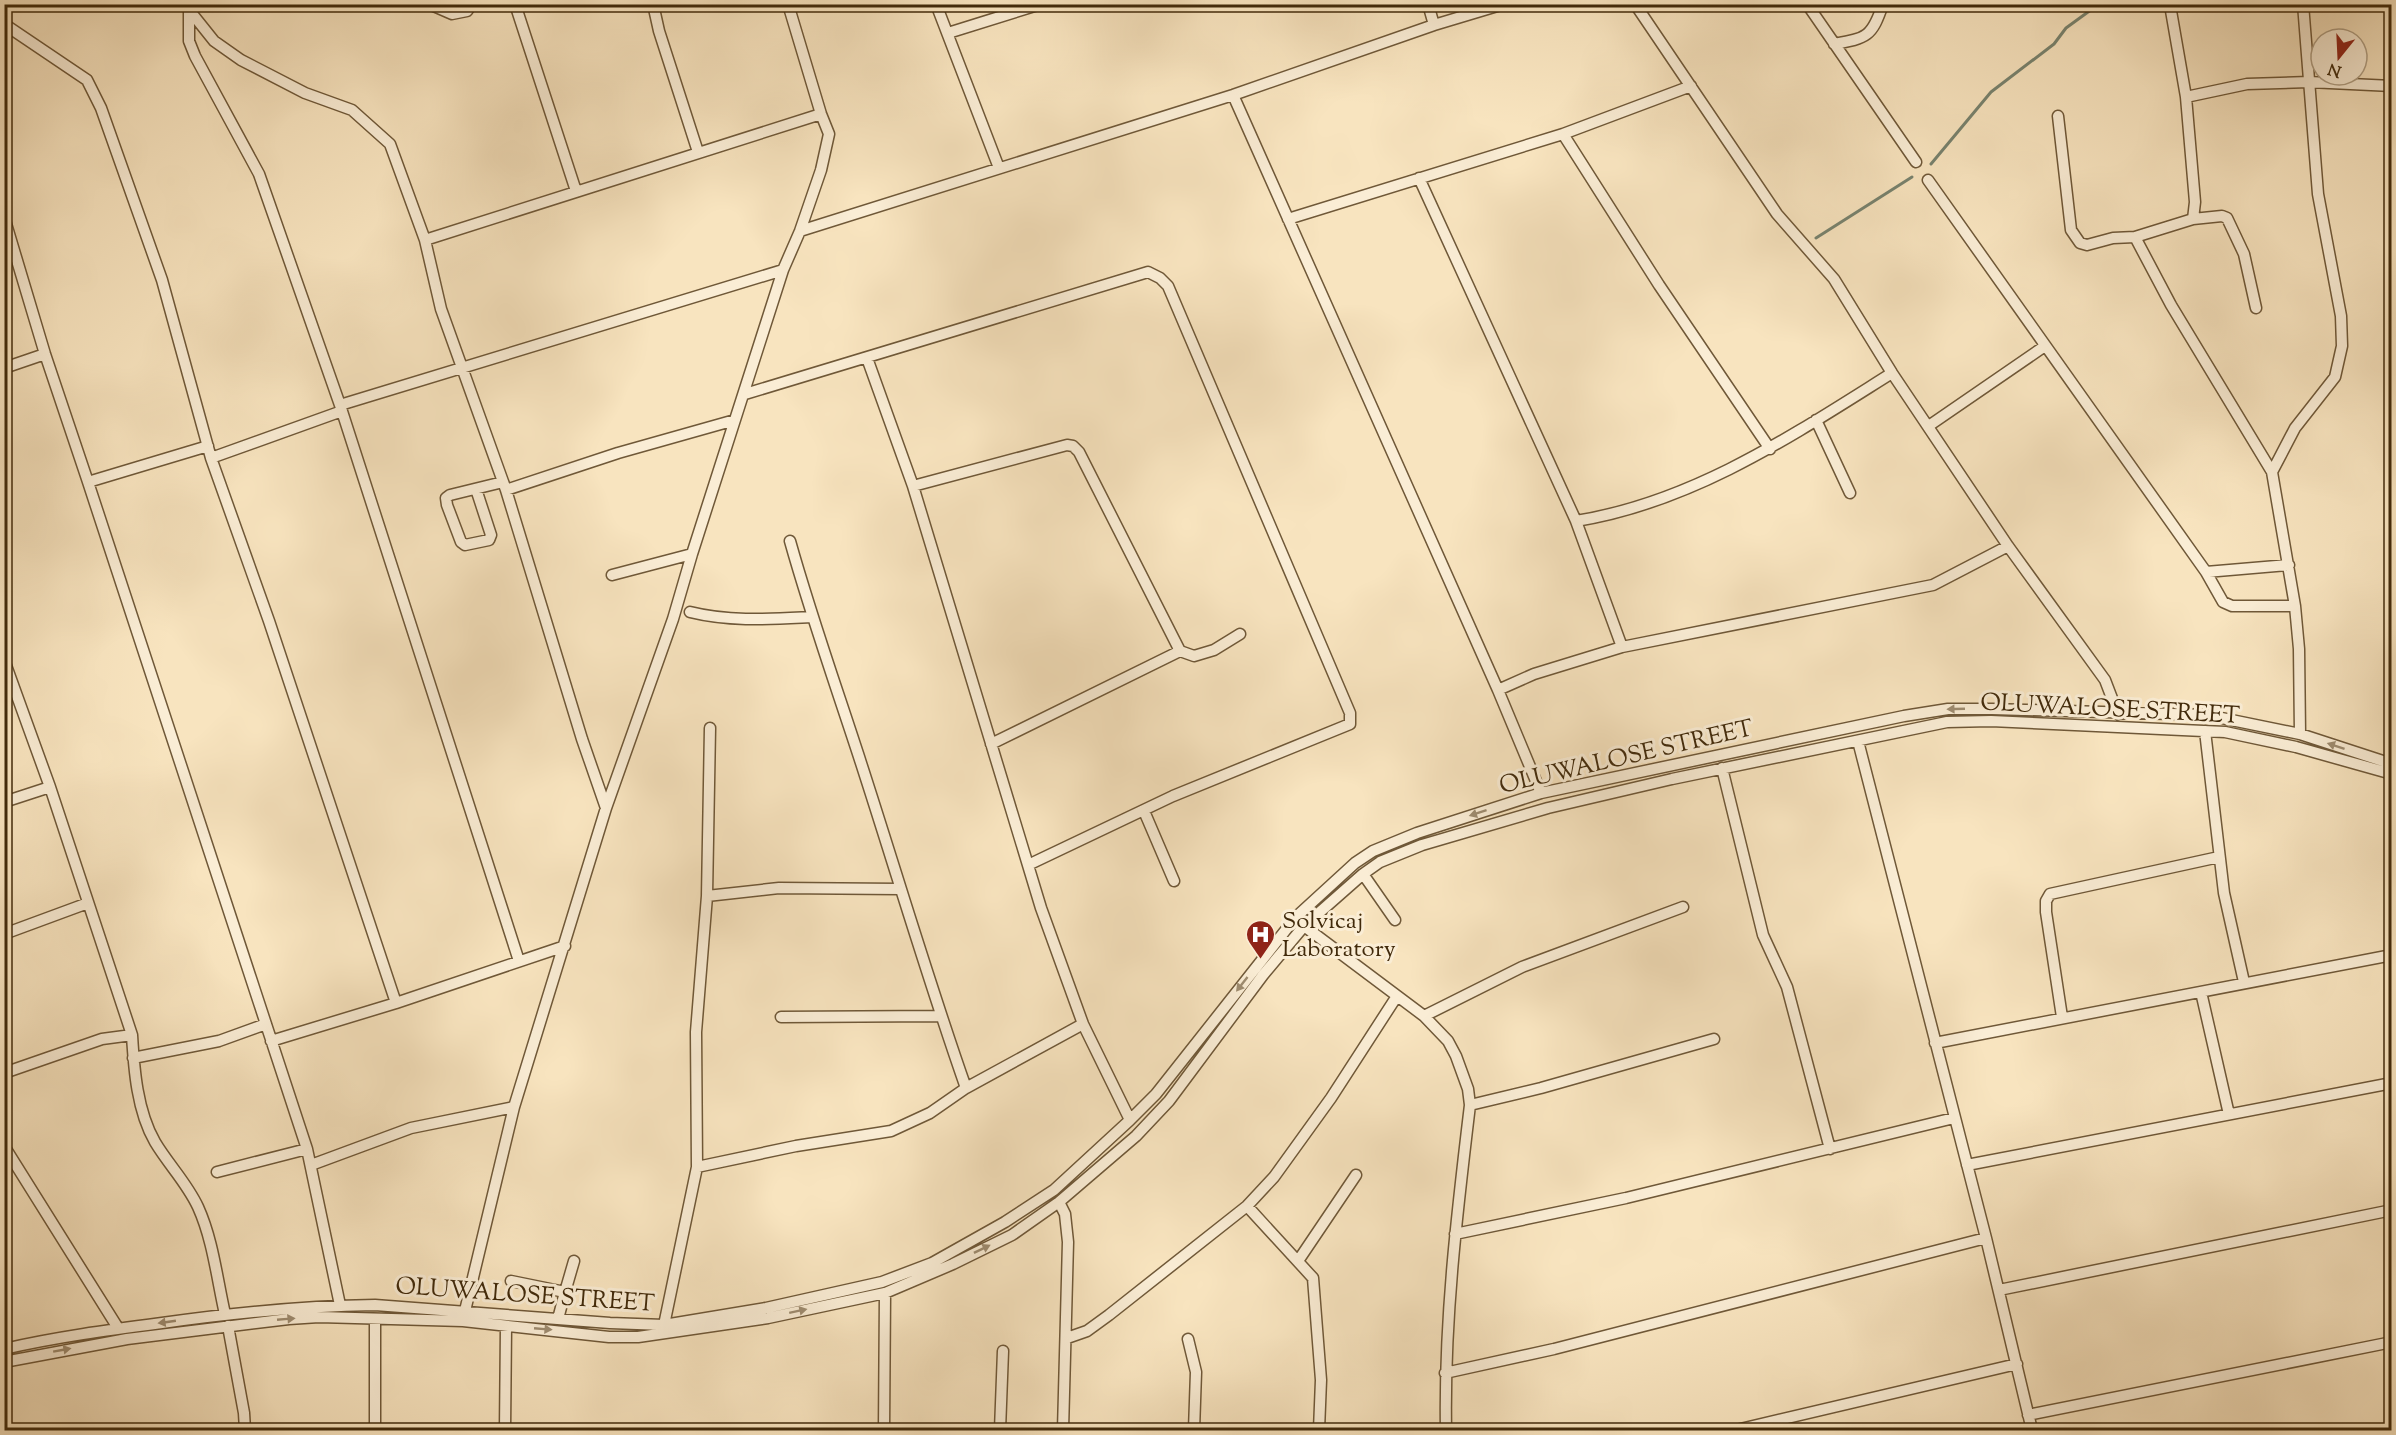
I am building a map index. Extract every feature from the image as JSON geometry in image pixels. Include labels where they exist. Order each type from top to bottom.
[{"type":"street","points":[[429,4],[452,14],[467,11],[472,4]]},
{"type":"street","points":[[514,4],[576,191]]},
{"type":"street","points":[[653,4],[659,31],[698,152]]},
{"type":"street","points":[[464,1316],[514,1107],[606,808],[673,619],[783,270],[800,231],[821,170],[829,134],[788,4]]},
{"type":"street","points":[[936,4],[999,168]]},
{"type":"street","points":[[948,33],[1041,4]]},
{"type":"street","points":[[1428,4],[1434,25]]},
{"type":"street","points":[[800,231],[1233,95],[1434,25],[1504,4]]},
{"type":"street","points":[[1635,4],[1777,214],[1834,279],[1892,373],[2008,546],[2099,670],[2118,714]]},
{"type":"street","points":[[1807,4],[1916,162]]},
{"type":"street","points":[[1834,44],[1865,37],[1876,27],[1883,4]]},
{"type":"street","points":[[2186,97],[2247,84],[2309,82],[2302,4]]},
{"type":"street","points":[[2170,6],[2186,97],[2195,202],[2193,219]]},
{"type":"street","points":[[190,8],[214,41],[241,60],[305,93],[352,110],[390,144],[424,240],[441,309],[504,486],[582,739],[606,808]]},
{"type":"street","points":[[190,8],[189,41],[259,174],[341,408],[519,961]]},
{"type":"street","points":[[4,24],[87,80],[101,108],[162,280],[211,458],[269,621],[396,1003]]},
{"type":"street","points":[[2369,85],[2391,86]]},
{"type":"street","points":[[1288,219],[1563,134],[1691,86]]},
{"type":"street","points":[[2272,472],[2295,428],[2335,377],[2342,346],[2341,316],[2318,194],[2309,87]]},
{"type":"street","points":[[1233,95],[1498,690],[1541,793]]},
{"type":"street","points":[[424,240],[821,114]]},
{"type":"street","points":[[2058,116],[2071,230],[2083,245],[2113,238],[2135,237],[2193,219],[2222,216],[2230,222],[2244,254],[2256,308]]},
{"type":"street","points":[[1563,134],[1659,285],[1770,449]]},
{"type":"street","points":[[1419,178],[1576,520],[1622,647]]},
{"type":"street","points":[[1928,180],[2206,572],[2223,602],[2227,605],[2295,606]]},
{"type":"street","points":[[4,217],[45,354],[307,1149],[340,1305]]},
{"type":"street","points":[[2135,237],[2171,305],[2272,472],[2295,606],[2299,650],[2300,734]]},
{"type":"street","points":[[211,458],[341,408],[461,367],[783,270]]},
{"type":"street","points":[[745,394],[1148,272],[1160,278],[1168,286],[1306,608],[1351,719],[1350,724],[1182,793],[1028,865]]},
{"type":"street","points":[[1929,425],[2044,346]]},
{"type":"street","points":[[4,368],[45,354]]},
{"type":"street","points":[[867,358],[913,486],[1041,908],[1083,1024],[1131,1120]]},
{"type":"street","points":[[1576,520],[1608,516],[1644,506],[1689,487],[1770,449],[1892,373]]},
{"type":"street","points":[[476,489],[491,535],[485,543],[465,545],[461,542],[447,505],[446,498],[450,495],[476,489],[504,486],[735,420]]},
{"type":"street","points":[[1816,420],[1850,494]]},
{"type":"street","points":[[913,486],[1067,445],[1073,446],[1079,452],[1180,651],[1194,656],[1214,650],[1240,634]]},
{"type":"street","points":[[88,482],[208,446]]},
{"type":"street","points":[[790,541],[811,617],[966,1088]]},
{"type":"street","points":[[1498,690],[1534,674],[1622,647],[1933,585],[2008,546]]},
{"type":"street","points":[[612,575],[692,554]]},
{"type":"street","points":[[2206,572],[2289,565]]},
{"type":"street","points":[[690,612],[715,618],[738,620],[811,617]]},
{"type":"street","points":[[991,744],[1180,651]]},
{"type":"street","points":[[5,664],[50,786],[132,1035],[133,1058],[141,1106],[154,1141],[198,1207],[207,1233],[225,1314]]},
{"type":"street","name":"OLUWALOSE STREET","points":[[4,1362],[127,1339],[309,1317],[558,1318],[619,1324],[664,1325],[766,1308],[882,1282],[932,1263],[1005,1222],[1054,1190],[1156,1094],[1296,916],[1355,863],[1373,851],[1417,833],[1541,793],[1904,716],[1948,709],[2207,715],[2300,734],[2391,764]]},
{"type":"street","name":"OLUWALOSE STREET","points":[[4,1349],[40,1341],[225,1314],[340,1305],[375,1305],[464,1316],[506,1326],[609,1337],[647,1336],[768,1318],[885,1293],[953,1264],[1012,1235],[1059,1202],[1136,1136],[1169,1101],[1263,975],[1304,926],[1363,874],[1380,862],[1422,845],[1536,812],[1722,768],[1947,722],[1991,721],[2205,731],[2296,747],[2391,774]]},
{"type":"street","points":[[664,1325],[697,1167],[696,1032],[707,896],[710,728]]},
{"type":"street","points":[[2205,731],[2224,893],[2244,982]]},
{"type":"street","points":[[1858,741],[1986,1238],[2032,1431]]},
{"type":"street","points":[[1757,748],[1760,760]]},
{"type":"street","points":[[1722,768],[1763,935],[1786,987],[1830,1149]]},
{"type":"street","points":[[4,802],[50,786]]},
{"type":"street","points":[[1144,811],[1174,881]]},
{"type":"street","points":[[2062,1017],[2046,912],[2046,901],[2050,894],[2219,857]]},
{"type":"street","points":[[1363,874],[1395,920]]},
{"type":"street","points":[[707,896],[779,888],[900,889]]},
{"type":"street","points":[[4,934],[88,903]]},
{"type":"street","points":[[1424,1016],[1522,967],[1683,907]]},
{"type":"street","points":[[1304,926],[1424,1016],[1448,1041],[1468,1089],[1470,1105],[1455,1234],[1445,1373],[1446,1431]]},
{"type":"street","points":[[271,1041],[396,1003],[565,946]]},
{"type":"street","points":[[1935,1042],[2391,955]]},
{"type":"street","points":[[2201,992],[2230,1113]]},
{"type":"street","points":[[1067,1338],[1087,1331],[1109,1315],[1247,1206],[1274,1177],[1331,1098],[1397,996]]},
{"type":"street","points":[[781,1017],[941,1016]]},
{"type":"street","points":[[133,1058],[219,1041],[266,1024]]},
{"type":"street","points":[[697,1167],[796,1146],[891,1131],[930,1113],[966,1088],[1083,1024]]},
{"type":"street","points":[[4,1073],[102,1040],[132,1035]]},
{"type":"street","points":[[1470,1105],[1541,1088],[1714,1039]]},
{"type":"street","points":[[1967,1165],[2391,1083]]},
{"type":"street","points":[[311,1165],[411,1128],[514,1107]]},
{"type":"street","points":[[1455,1234],[1626,1198],[1954,1118]]},
{"type":"street","points":[[4,1146],[118,1329]]},
{"type":"street","points":[[217,1173],[307,1149]]},
{"type":"street","points":[[1298,1261],[1356,1174]]},
{"type":"street","points":[[1059,1202],[1065,1214],[1068,1242],[1063,1431]]},
{"type":"street","points":[[1247,1206],[1313,1278],[1321,1380],[1319,1431]]},
{"type":"street","points":[[1999,1290],[2391,1210]]},
{"type":"street","points":[[1445,1373],[1554,1349],[1986,1238]]},
{"type":"street","points":[[558,1318],[574,1261]]},
{"type":"street","points":[[511,1281],[565,1292]]},
{"type":"street","points":[[884,1431],[885,1293]]},
{"type":"street","points":[[375,1319],[375,1431]]},
{"type":"street","points":[[228,1326],[244,1413],[245,1431]]},
{"type":"street","points":[[505,1431],[506,1326]]},
{"type":"street","points":[[1188,1339],[1196,1372],[1194,1431]]},
{"type":"street","points":[[2028,1414],[2391,1342]]},
{"type":"street","points":[[1000,1431],[1003,1351]]},
{"type":"street","points":[[1736,1431],[2017,1364]]},
{"type":"waterway","points":[[1931,164],[1991,92],[2054,44],[2066,28],[2099,4]]},
{"type":"waterway","points":[[1816,238],[1912,177]]},
{"type":"place","name":"Solvicaj Laboratory","points":[[1261,960]]}]
